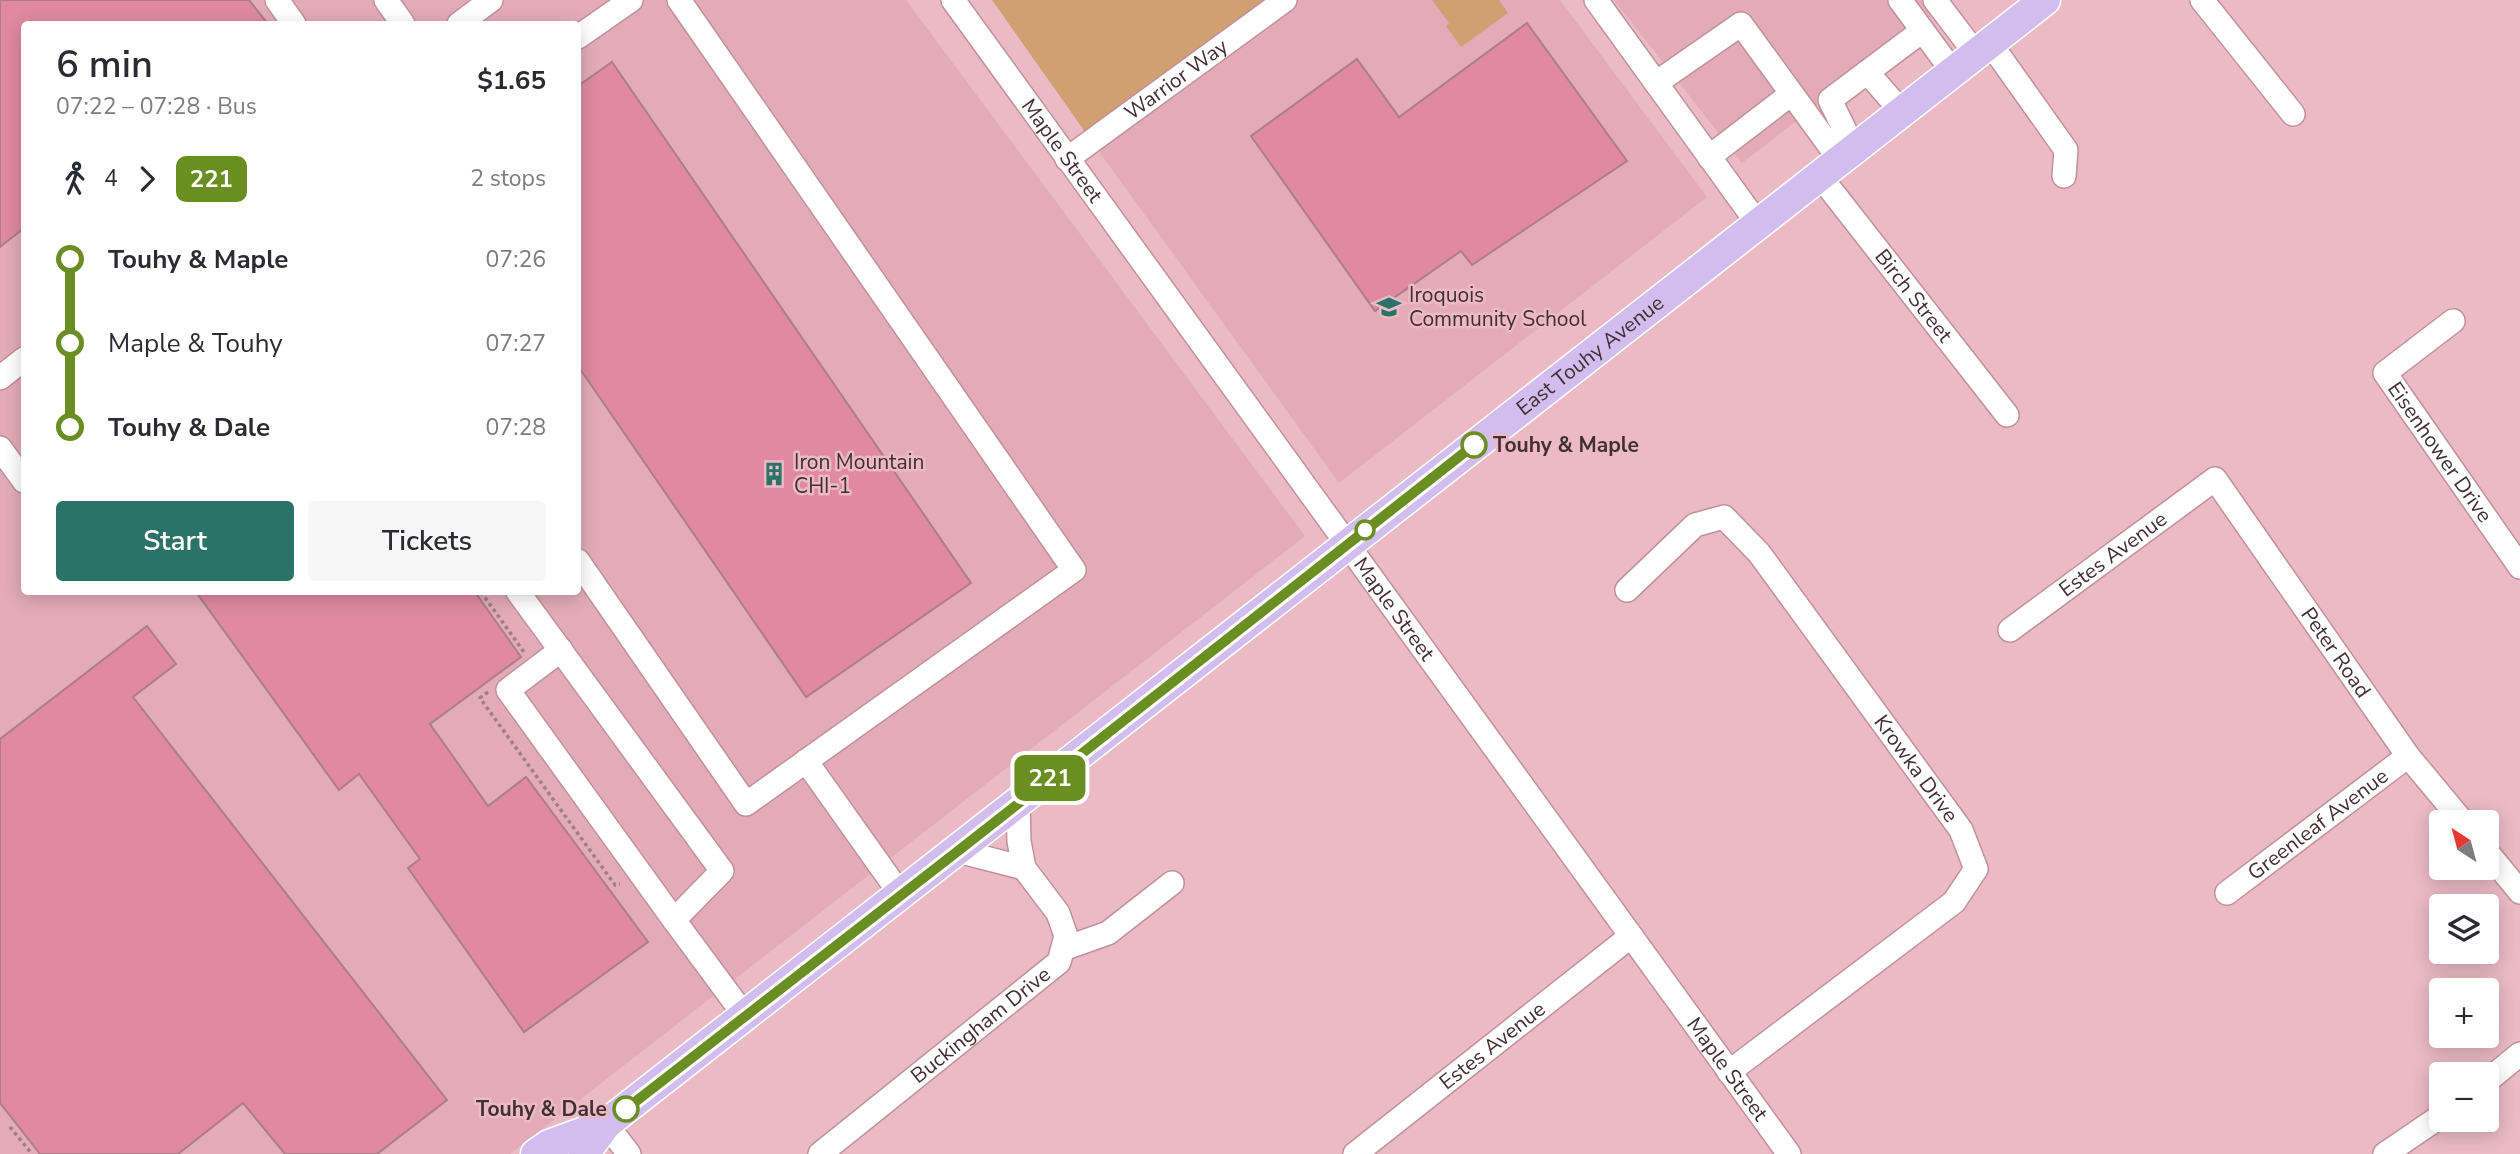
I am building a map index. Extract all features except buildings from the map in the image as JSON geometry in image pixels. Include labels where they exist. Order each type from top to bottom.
[{"type":"main road","name":"East Touhy Avenue","points":[[584,1154],[606,1124],[2044,0]]},
{"type":"main road","name":"East Touhy Avenue","points":[[536,1154],[549,1145],[606,1124]]},
{"type":"street","points":[[276,0],[292,21]]},
{"type":"street","points":[[463,21],[491,0]]},
{"type":"street","points":[[581,35],[631,0]]},
{"type":"street","points":[[581,565],[746,804],[1074,570],[679,0]]},
{"type":"street","name":"Maple Street","points":[[939,0],[975,32]]},
{"type":"street","name":"Maple Street","points":[[953,0],[1789,1154]]},
{"type":"street","name":"Warrior Way","points":[[1067,159],[1285,0]]},
{"type":"street","points":[[1596,0],[1758,224]]},
{"type":"street","points":[[1900,0],[1922,31],[1973,56]]},
{"type":"street","points":[[1935,0],[1973,56],[2066,150],[2064,176]]},
{"type":"street","points":[[2202,0],[2293,114]]},
{"type":"street","points":[[390,1],[401,21]]},
{"type":"street","points":[[1656,83],[1741,24],[1838,162]]},
{"type":"street","points":[[1838,162],[1830,100],[1922,31]]},
{"type":"street","points":[[1867,72],[1902,112]]},
{"type":"street","points":[[1709,157],[1791,94]]},
{"type":"street","name":"Birch Street","points":[[1838,162],[2007,415]]},
{"type":"street","name":"Eisenhower Drive","points":[[2453,321],[2385,373],[2520,567]]},
{"type":"street","points":[[0,378],[21,361]]},
{"type":"street","points":[[0,448],[21,477]]},
{"type":"street","name":"Estes Avenue","points":[[2010,630],[2215,479]]},
{"type":"street","name":"Peter Road","points":[[2215,479],[2408,756],[2453,810]]},
{"type":"street","name":"Krowka Drive","points":[[1627,590],[1695,526],[1724,517],[1759,554],[1961,830],[1976,869],[1954,902],[1729,1072]]},
{"type":"street","points":[[520,595],[722,871],[674,920]]},
{"type":"street","points":[[561,650],[509,690],[745,1016]]},
{"type":"street","name":"Greenleaf Avenue","points":[[2227,894],[2408,756]]},
{"type":"street","points":[[806,761],[901,895]]},
{"type":"street","name":"Buckingham Drive","points":[[820,1154],[1059,962],[1066,936],[1058,913],[1024,868],[1019,841],[1018,803]]},
{"type":"street","points":[[958,851],[1024,868]]},
{"type":"street","points":[[2499,867],[2520,892]]},
{"type":"street","points":[[1063,949],[1108,933],[1172,883]]},
{"type":"street","name":"Estes Avenue","points":[[1355,1154],[1631,936]]},
{"type":"street","points":[[2499,1071],[2520,1054]]},
{"type":"street","points":[[606,1124],[629,1154]]},
{"type":"street","points":[[2385,1154],[2429,1124]]},
{"type":"path","points":[[10,1127],[32,1154]]},
{"type":"shaded area","points":[[0,0],[906,0],[1305,536],[510,1154],[0,1154]]},
{"type":"shaded area","points":[[992,0],[1296,0],[1095,146]]},
{"type":"shaded area","name":"Iroquois Community School","points":[[1296,0],[1560,0],[1707,197],[1339,483],[1095,146]]},
{"type":"shaded area","points":[[1432,0],[1499,0],[1508,13],[1461,47],[1446,26],[1449,23]]},
{"type":"shaded area","points":[[1614,0],[1953,0],[1742,163]]},
{"type":"bus line","name":"221","points":[[626,1109],[1474,445]]},
{"type":"place","name":"Iroquois Community School","points":[[1389,307]]},
{"type":"place","name":"Touhy & Maple","points":[[1474,445]]},
{"type":"place","name":"Iron Mountain CHI-1","points":[[774,474]]},
{"type":"place","name":"Touhy & Dale","points":[[626,1109]]}]
